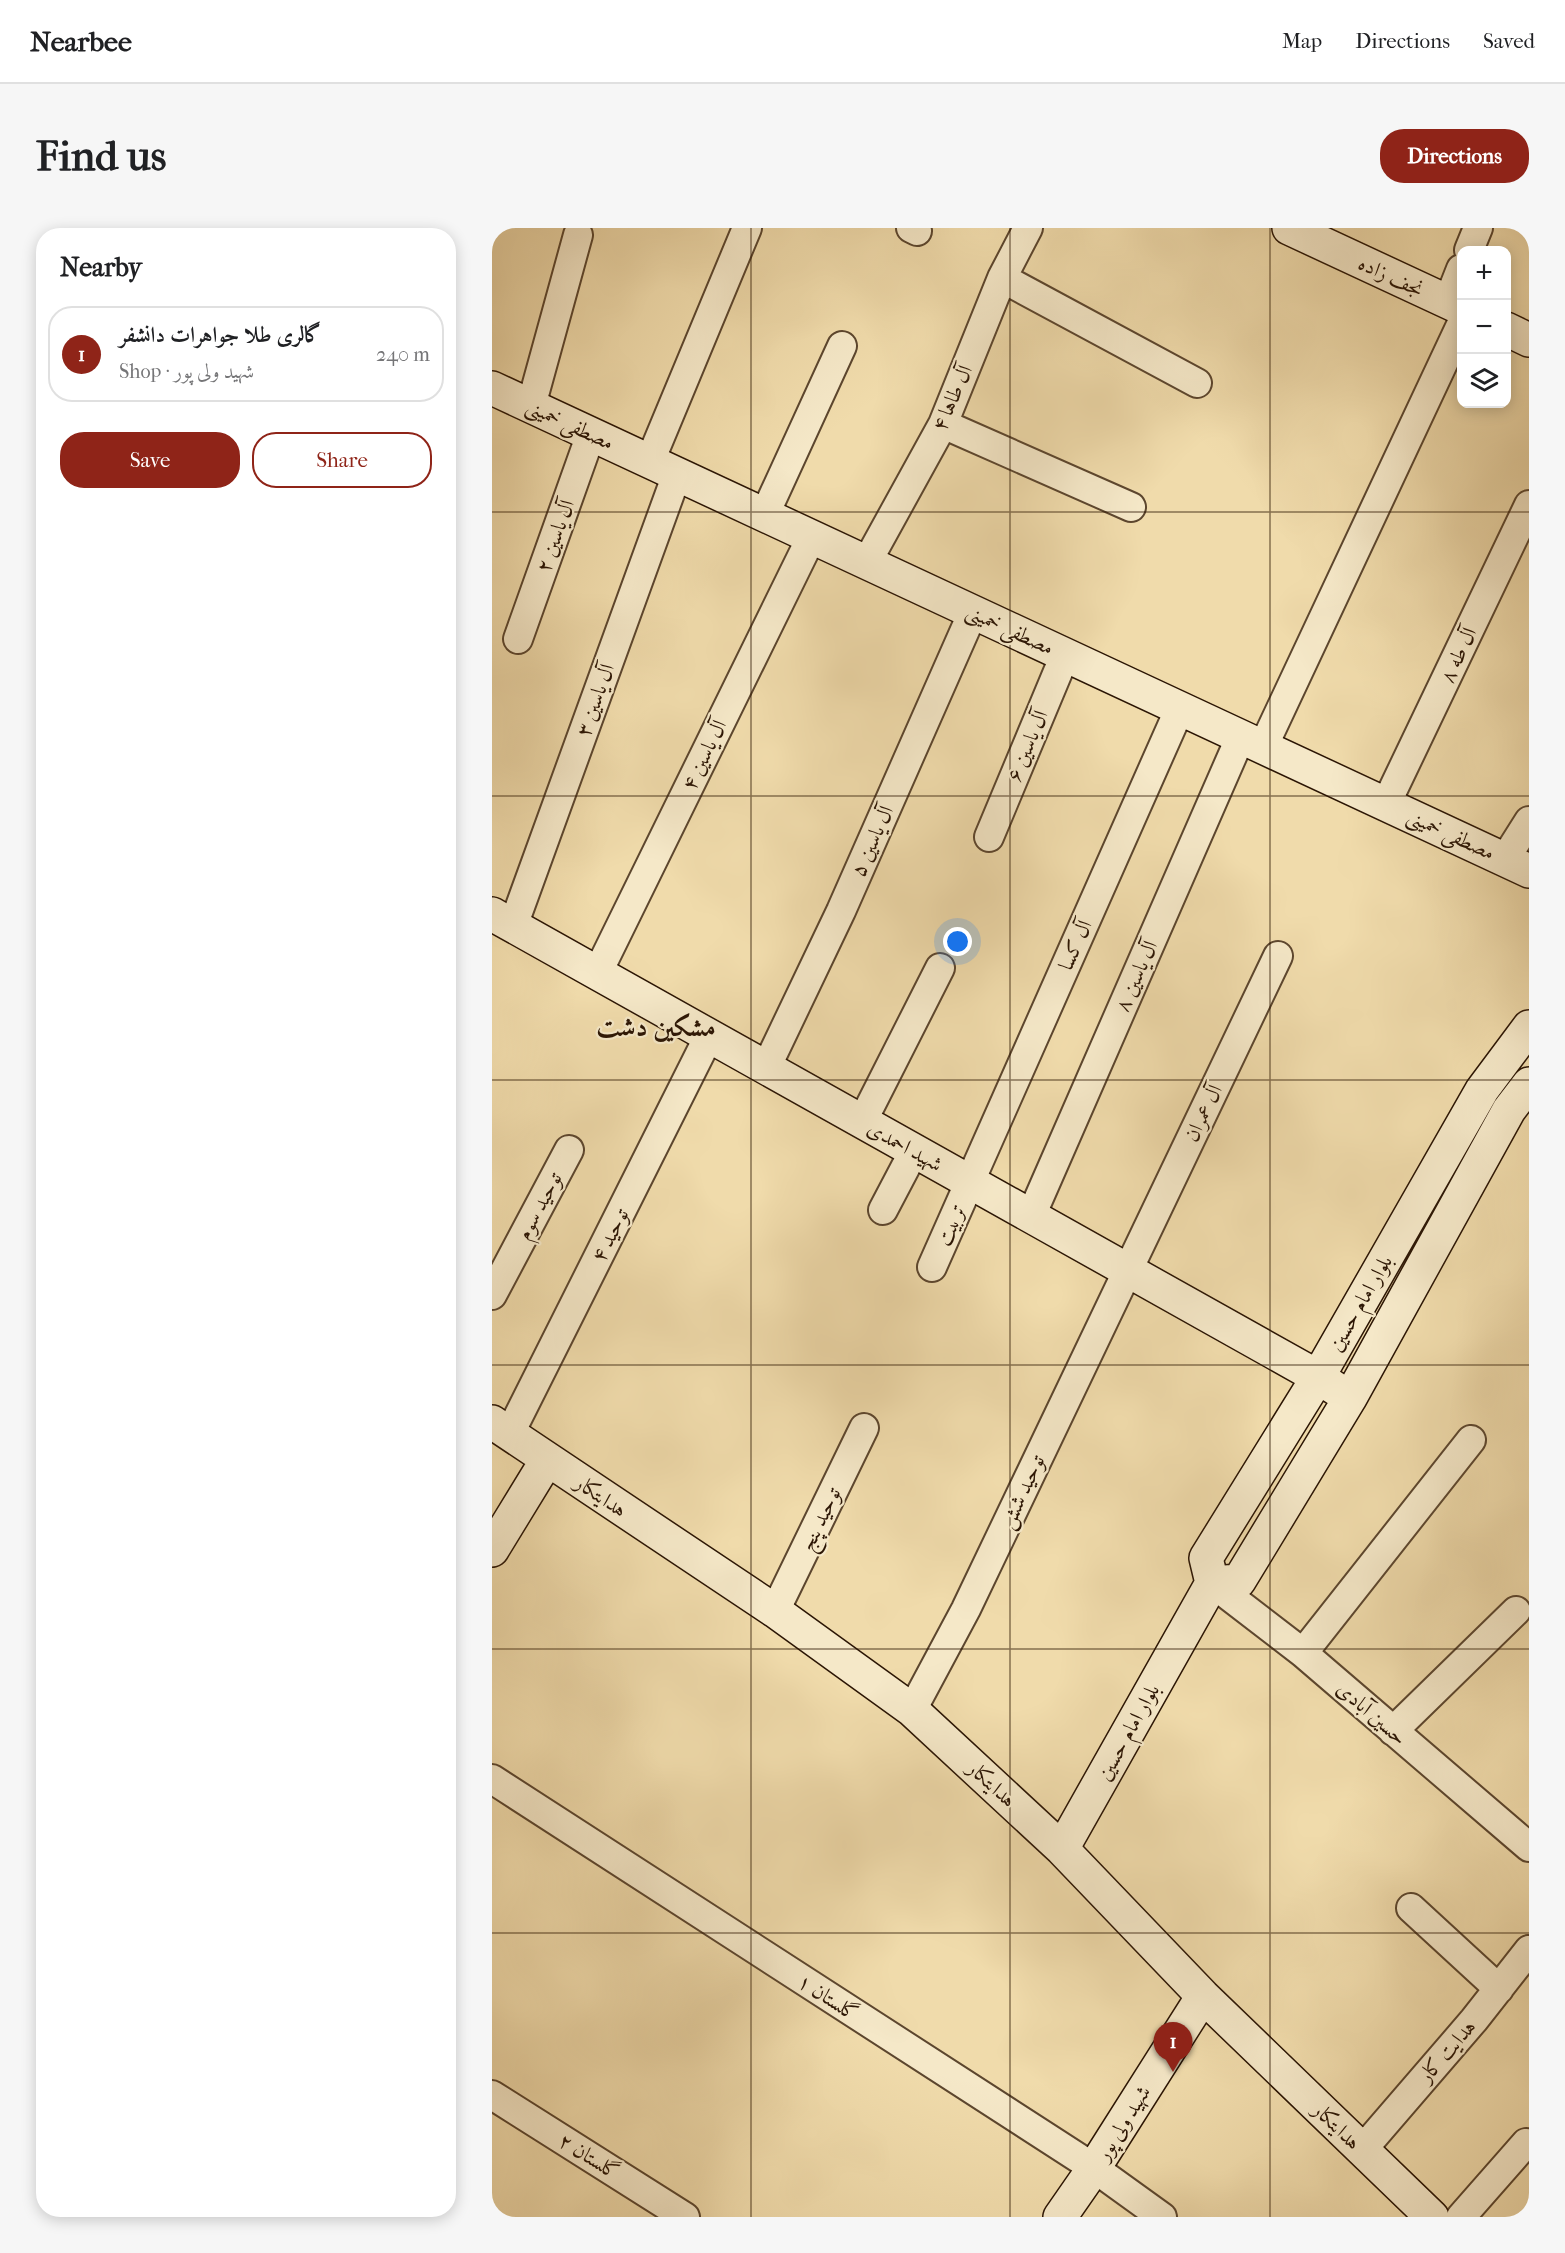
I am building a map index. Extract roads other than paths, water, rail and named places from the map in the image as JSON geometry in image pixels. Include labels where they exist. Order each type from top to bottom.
[{"type":"main road","name":"نجف زاده","points":[[1289,228],[1321,235],[1457,312]]},
{"type":"main road","points":[[1511,331],[1529,340]]},
{"type":"main road","name":"مصطفی خمینی","points":[[492,388],[1517,865]]},
{"type":"main road","name":"شهید احمدی","points":[[502,920],[1318,1377],[1350,1398]]},
{"type":"main road","name":"بلوار امام حسین","points":[[1062,1849],[1212,1583],[1206,1557],[1318,1377],[1482,1090],[1529,1027]]},
{"type":"main road","name":"بلوار امام حسین","points":[[1212,1583],[1239,1581],[1519,1120],[1529,1084]]},
{"type":"main road","points":[[1482,1090],[1519,1120]]},
{"type":"main road","name":"هدایتکار","points":[[501,1428],[775,1611],[912,1710],[1062,1849],[1203,1996],[1432,2217]]},
{"type":"main road","points":[[492,1550],[547,1460]]},
{"type":"main road","name":"شهید ولی پور","points":[[1060,2217],[1094,2168],[1203,1996]]},
{"type":"street","name":"آل یاسین ۳","points":[[502,920],[747,228]]},
{"type":"street","name":"آل طاها ۴","points":[[867,562],[942,424],[1002,278],[1028,228]]},
{"type":"street","points":[[1471,246],[1478,228]]},
{"type":"street","points":[[531,406],[578,235]]},
{"type":"street","points":[[1002,278],[1197,383]]},
{"type":"street","name":"آل یاسین ۸","points":[[1031,1216],[1252,742],[1457,312]]},
{"type":"street","points":[[765,514],[842,346]]},
{"type":"street","points":[[942,424],[1131,507]]},
{"type":"street","name":"آل یاسین ۲","points":[[518,639],[591,434]]},
{"type":"street","name":"آل طه ۸","points":[[1386,804],[1529,505]]},
{"type":"street","name":"آل یاسین ۴","points":[[597,974],[812,537]]},
{"type":"street","name":"آل یاسین ۵","points":[[766,1068],[841,911],[973,612]]},
{"type":"street","name":"آل یاسین ۶","points":[[989,837],[1065,655]]},
{"type":"street","name":"آل کسا","points":[[970,1182],[1180,708]]},
{"type":"street","points":[[1517,865],[1529,820]]},
{"type":"street","name":"آل عمران","points":[[1128,1270],[1278,956]]},
{"type":"street","points":[[862,1122],[940,968]]},
{"type":"street","name":"توحید ۴","points":[[501,1428],[710,1036]]},
{"type":"street","name":"توحید سوم","points":[[492,1295],[568,1150]]},
{"type":"street","points":[[883,1210],[914,1151]]},
{"type":"street","name":"تربیت","points":[[932,1267],[970,1182]]},
{"type":"street","name":"توحید شش","points":[[912,1710],[966,1609],[1128,1270]]},
{"type":"street","name":"توحید پنج","points":[[775,1611],[864,1428]]},
{"type":"street","points":[[1303,1653],[1471,1440]]},
{"type":"street","name":"حسین آبادی","points":[[1212,1583],[1303,1653],[1529,1847]]},
{"type":"street","points":[[1393,1731],[1516,1611]]},
{"type":"street","name":"گلستان ۱","points":[[492,1779],[1094,2168],[1162,2217]]},
{"type":"street","points":[[1411,1908],[1499,1989]]},
{"type":"street","name":"هدایت کار","points":[[1362,2151],[1474,2020],[1529,1950]]},
{"type":"street","name":"گلستان ۲","points":[[492,2095],[685,2217]]},
{"type":"street","points":[[1461,2217],[1528,2142]]},
{"type":"place","name":"گالری طلا جواهرات دانشفر","points":[[1173,2072]]},
{"type":"district","name":"مشکین دشت","points":[[656,1027]]}]
